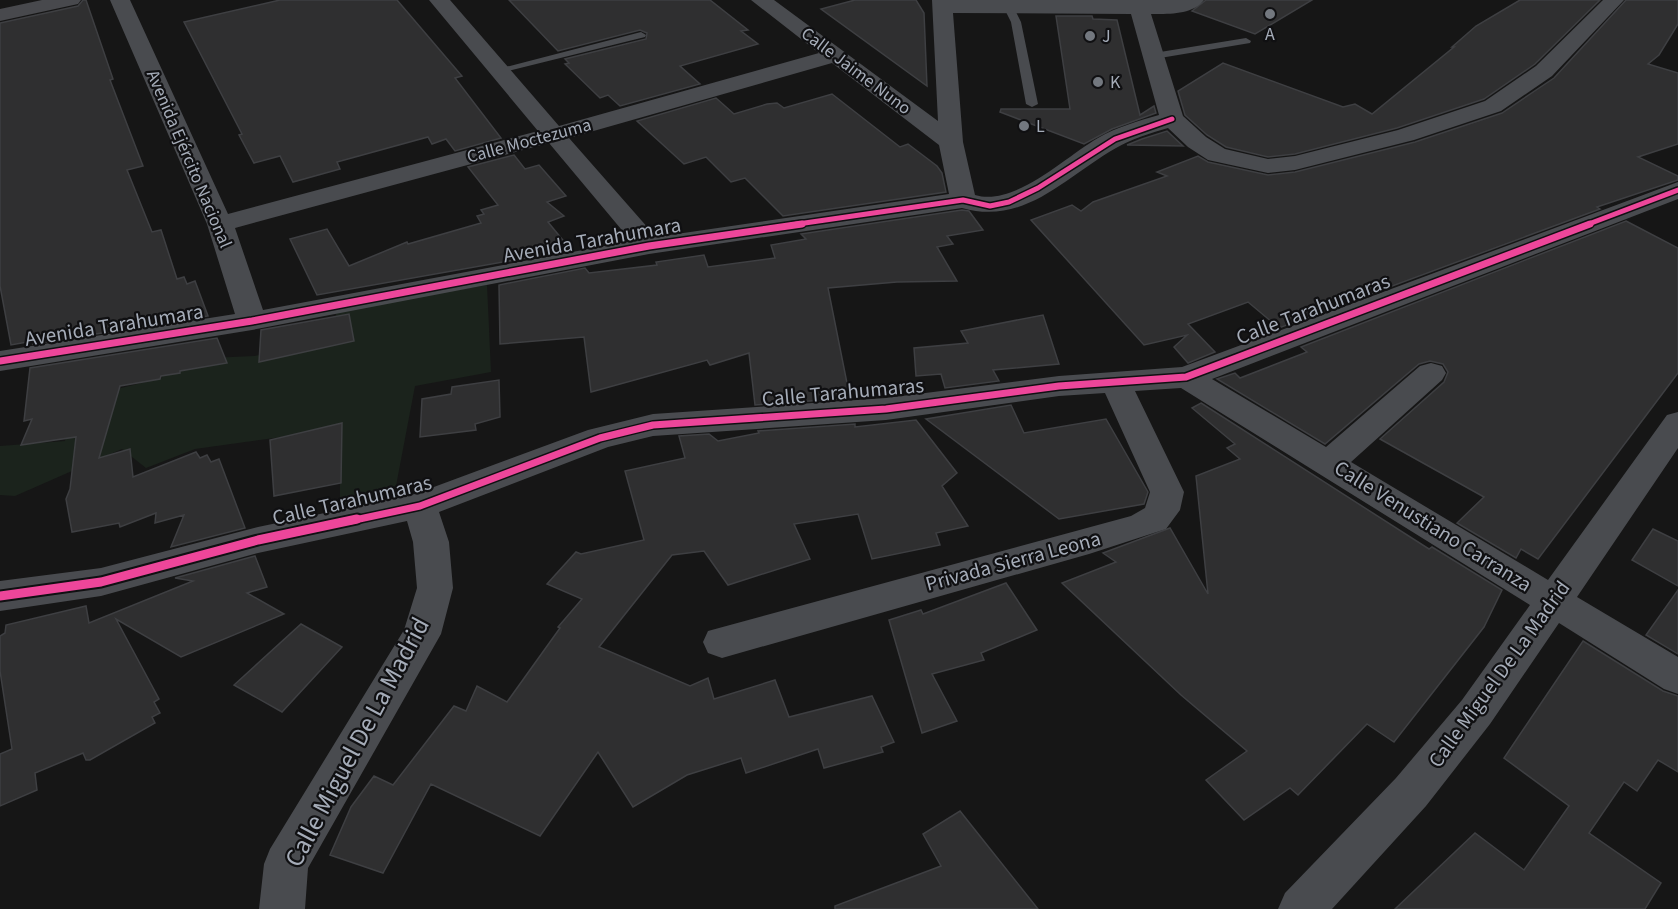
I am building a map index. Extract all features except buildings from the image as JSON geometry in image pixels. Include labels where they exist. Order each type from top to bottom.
[{"type":"street","points":[[0,15],[71,0]]},
{"type":"street","name":"Avenida Ejército Nacional","points":[[120,0],[220,224],[252,321]]},
{"type":"street","points":[[439,0],[556,134],[649,246]]},
{"type":"street","name":"Calle Jaime Nuno","points":[[761,0],[951,142]]},
{"type":"street","points":[[963,200],[951,142],[943,3],[1009,8],[1138,4],[1175,8],[1194,0]]},
{"type":"street","points":[[1138,4],[1172,119],[1197,142],[1217,155],[1268,166],[1295,163],[1406,135],[1493,106],[1544,71],[1614,0]]},
{"type":"street","name":"Calle Moctezuma","points":[[220,224],[556,134],[837,55]]},
{"type":"street","name":"Avenida Tarahumara","points":[[0,361],[252,321],[649,246],[963,200],[992,206],[1005,203],[1038,188],[1108,142],[1138,129],[1172,119]]},
{"type":"street","name":"Calle Tarahumaras","points":[[0,596],[101,582],[258,540],[420,506],[600,438],[653,425],[886,409],[1059,386],[1186,377],[1678,190]]},
{"type":"street","points":[[1330,462],[1431,373]]},
{"type":"street","name":"Calle Venustiano Carranza","points":[[1186,377],[1330,462],[1678,677]]},
{"type":"street","name":"Privada Sierra Leona","points":[[722,642],[873,598],[987,570],[1157,519],[1165,512],[1167,492],[1115,382]]},
{"type":"street","name":"Calle Miguel De La Madrid","points":[[1301,909],[1411,792],[1476,712],[1678,423]]},
{"type":"street","name":"Calle Miguel De La Madrid","points":[[282,909],[286,864],[422,634],[435,588],[430,542],[420,506]]},
{"type":"lane","points":[[1009,8],[1016,22],[1032,104]]},
{"type":"lane","points":[[500,70],[641,35]]},
{"type":"lane","points":[[1154,56],[1246,41]]},
{"type":"shaded area","points":[[487,285],[491,372],[415,386],[396,486],[374,506],[340,510],[340,429],[195,449],[146,468],[122,449],[15,496],[0,495],[0,446],[65,441],[76,399],[162,378],[163,365],[210,358],[254,356],[330,342],[337,310]]},
{"type":"cycle path","points":[[0,361],[252,321],[649,246],[963,200],[994,206],[1009,202],[1038,188],[1115,139],[1172,119]]},
{"type":"cycle path","points":[[0,596],[101,582],[258,540],[420,506],[600,438],[653,425],[886,409],[1059,386],[1186,377],[1678,190]]},
{"type":"place","name":"A","points":[[1270,14]]},
{"type":"place","name":"J","points":[[1090,36]]},
{"type":"place","name":"K","points":[[1098,82]]},
{"type":"place","name":"L","points":[[1024,126]]}]
